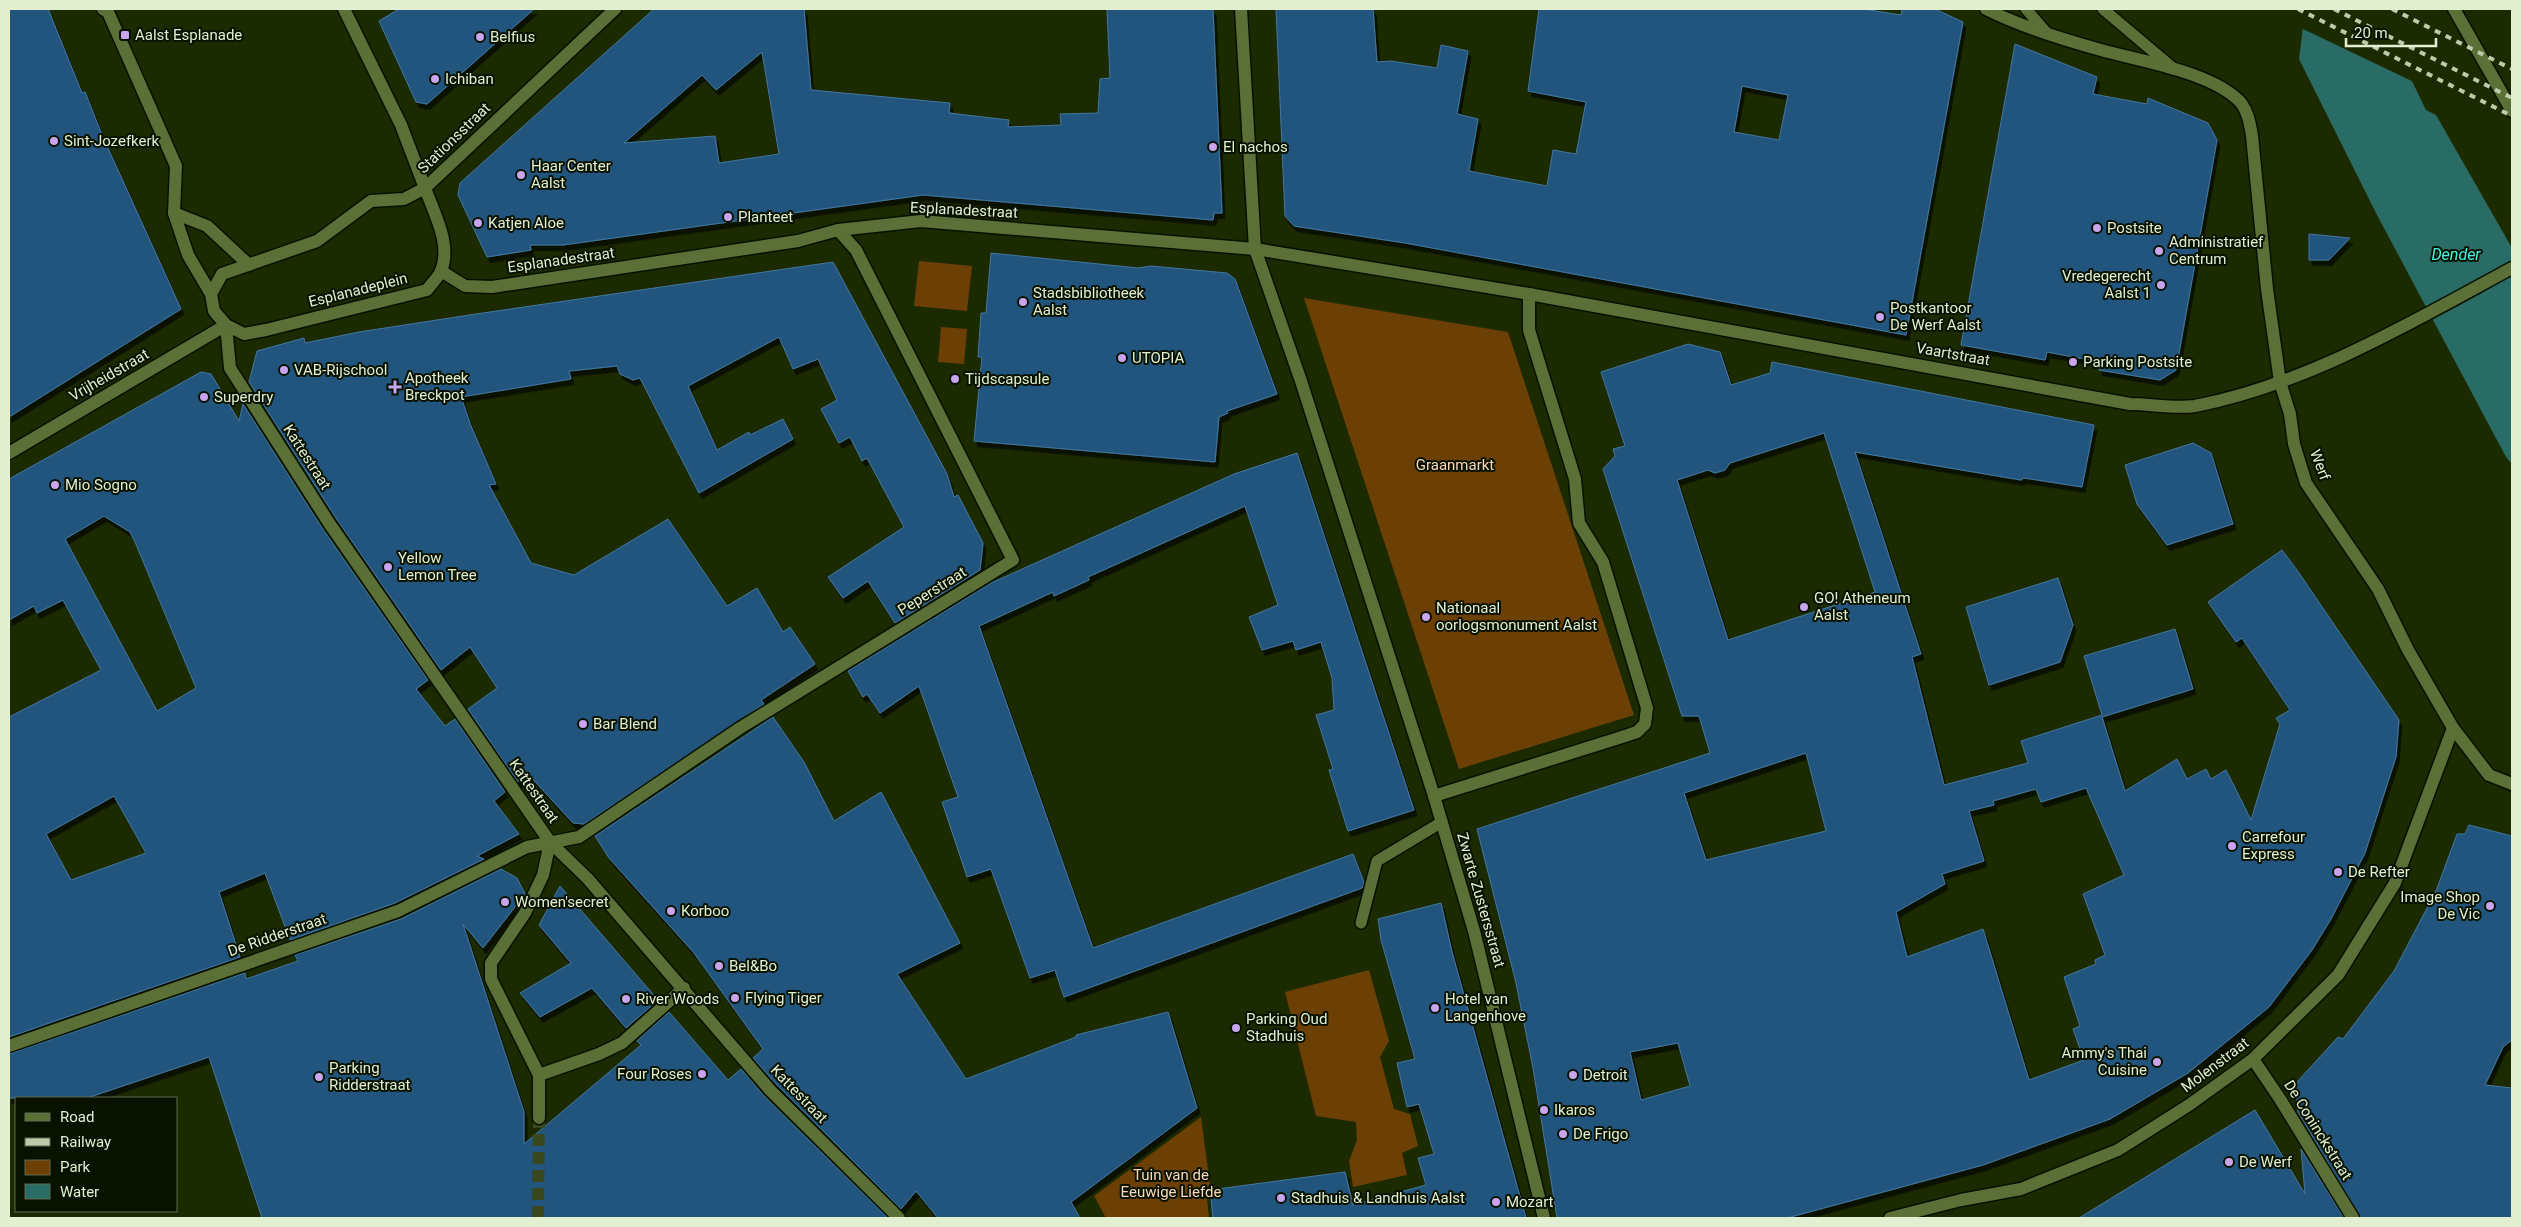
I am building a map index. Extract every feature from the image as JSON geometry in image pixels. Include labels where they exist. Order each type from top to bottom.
[{"type":"street","points":[[103,9],[108,12],[176,166],[174,213],[188,254],[211,294],[214,311],[226,325]]},
{"type":"street","points":[[344,9],[401,125],[425,188],[442,234],[444,253],[441,271]]},
{"type":"street","name":"Stationsstraat","points":[[425,188],[615,9]]},
{"type":"street","points":[[1241,9],[1255,250],[1301,381],[1434,796],[1637,732],[1645,724],[1647,708],[1603,562],[1579,524],[1576,479],[1529,330],[1529,294],[1255,250]]},
{"type":"street","name":"Werf","points":[[1986,9],[2078,44],[2174,69],[2220,86],[2238,99],[2249,119],[2267,289],[2280,382],[2290,414],[2294,444],[2306,483],[2378,589],[2408,650],[2453,728],[2489,775],[2512,784]]},
{"type":"street","points":[[2454,9],[2512,112]]},
{"type":"street","points":[[211,294],[222,274],[317,241],[371,201],[404,199],[425,188]]},
{"type":"street","points":[[174,213],[207,226],[249,265]]},
{"type":"street","name":"Esplanadestraat","points":[[441,271],[465,286],[492,287],[798,241],[838,230],[921,221],[1255,250]]},
{"type":"street","name":"Peperstraat","points":[[550,842],[579,837],[740,728],[1013,560],[856,250],[838,230]]},
{"type":"street","points":[[2280,382],[2403,326],[2512,268]]},
{"type":"street","name":"Esplanadeplein","points":[[226,325],[244,334],[427,290],[441,271]]},
{"type":"street","name":"Vaartstraat","points":[[1529,294],[2130,404],[2193,406],[2280,382]]},
{"type":"street","name":"Kattestraat","points":[[226,325],[230,368],[329,523],[550,842],[588,879],[684,988],[770,1090],[900,1218]]},
{"type":"street","name":"Vrijheidstraat","points":[[9,452],[226,325]]},
{"type":"street","name":"Molenstraat","points":[[1890,1218],[1961,1200],[2021,1189],[2118,1150],[2189,1105],[2253,1059],[2338,975],[2396,882],[2453,728]]},
{"type":"street","name":"Zwarte Zustersstraat","points":[[1434,796],[1474,931],[1544,1218]]},
{"type":"street","points":[[539,1118],[539,1075],[491,979],[491,963],[532,900],[543,875],[550,842]]},
{"type":"street","name":"De Ridderstraat","points":[[9,1046],[398,911],[527,847],[550,842]]},
{"type":"street","points":[[539,1075],[599,1054],[622,1043],[684,988]]},
{"type":"street","name":"De Coninckstraat","points":[[2253,1059],[2280,1099],[2353,1218]]},
{"type":"lane","points":[[2026,9],[2045,31]]},
{"type":"lane","points":[[2106,12],[2174,69]]},
{"type":"lane","points":[[1361,923],[1377,861],[1442,822]]},
{"type":"green space","points":[[919,261],[972,266],[967,311],[914,306]]},
{"type":"green space","name":"Graanmarkt","points":[[1304,298],[1508,332],[1634,715],[1459,769]]},
{"type":"green space","points":[[941,327],[967,329],[964,364],[938,362]]},
{"type":"green space","points":[[1369,970],[1389,1041],[1380,1057],[1394,1109],[1410,1114],[1418,1146],[1402,1153],[1407,1175],[1353,1187],[1349,1161],[1357,1140],[1356,1122],[1316,1116],[1285,992]]},
{"type":"green space","name":"Tuin van de Eeuwige Liefde","points":[[1201,1117],[1210,1184],[1206,1189],[1209,1218],[1106,1218],[1094,1196]]},
{"type":"water","name":"Dender","points":[[2377,9],[2426,110],[2436,115],[2512,248],[2512,464],[2506,457],[2377,215],[2299,59],[2303,27]]},
{"type":"pier","points":[[2291,9],[2380,9],[2416,83],[2301,28]]},
{"type":"building","points":[[9,9],[48,9],[82,93],[85,92],[102,135],[181,309],[9,417]]},
{"type":"building","points":[[399,9],[534,9],[427,104],[416,102],[379,21]]},
{"type":"building","points":[[654,9],[804,9],[811,90],[950,103],[949,113],[1009,120],[1008,127],[1061,125],[1060,114],[1098,113],[1100,79],[1110,78],[1107,9],[1213,9],[1222,213],[1214,213],[1213,220],[923,195],[563,245],[530,245],[531,250],[487,257],[458,195],[460,183]],"holes":[[[762,52],[779,154],[719,163],[715,136],[624,143],[702,75],[716,90]]]},
{"type":"building","points":[[1276,9],[1373,9],[1377,62],[1391,61],[1437,68],[1441,45],[1468,51],[1457,114],[1478,119],[1469,171],[1547,186],[1553,150],[1576,154],[1586,102],[1528,91],[1539,9],[1863,9],[1901,15],[1902,9],[1935,9],[1963,22],[1906,335],[1405,243],[1294,226],[1285,216]],"holes":[[[1742,86],[1788,95],[1779,140],[1734,132]]]},
{"type":"building","points":[[2015,44],[2097,77],[2093,94],[2147,104],[2148,98],[2208,123],[2217,140],[2176,370],[2160,380],[2099,370],[2100,362],[2047,352],[2045,360],[1961,345]]},
{"type":"building","points":[[2309,234],[2350,238],[2329,260],[2309,260]]},
{"type":"building","name":"UTOPIA","points":[[991,253],[1138,268],[1151,266],[1227,273],[1235,279],[1277,394],[1227,411],[1228,413],[1219,417],[1215,462],[974,441],[982,357],[978,357],[981,313],[986,313]]},
{"type":"building","points":[[833,262],[947,474],[954,497],[958,495],[983,543],[980,570],[895,623],[868,581],[843,598],[828,577],[904,527],[867,458],[862,461],[850,437],[839,443],[821,409],[837,400],[818,359],[793,369],[779,337],[688,386],[717,450],[749,432],[750,435],[783,419],[793,439],[699,493],[640,378],[633,380],[620,374],[617,366],[569,371],[571,379],[461,397],[471,426],[496,484],[489,485],[531,563],[574,575],[668,519],[727,606],[757,588],[783,632],[790,627],[815,664],[761,700],[764,704],[584,824],[573,823],[528,774],[518,782],[468,709],[497,688],[470,647],[441,670],[336,518],[249,382],[257,351],[304,338],[305,343],[359,332],[476,314]]},
{"type":"building","points":[[1688,344],[1720,352],[1731,385],[1770,373],[1772,362],[2094,425],[2082,487],[2024,478],[2021,480],[1855,452],[1921,654],[1912,657],[1944,785],[2028,763],[2021,741],[2102,715],[2084,656],[2175,629],[2193,689],[2102,717],[2125,791],[2177,759],[2187,779],[2206,769],[2211,779],[2226,770],[2251,820],[2280,724],[2276,718],[2290,710],[2242,638],[2236,642],[2208,602],[2282,550],[2399,720],[2396,757],[2365,853],[2331,919],[2312,950],[2269,1007],[2188,1073],[2110,1119],[1983,1165],[1787,1218],[1557,1218],[1533,1068],[1516,983],[1477,829],[1710,753],[1699,716],[1682,716],[1603,469],[1615,456],[1613,449],[1625,446],[1601,372]],"holes":[[[1824,433],[1875,592],[1728,640],[1677,480],[1708,470],[1715,473],[1725,470],[1730,463]],[[1806,753],[1826,831],[1706,860],[1684,793]],[[2086,788],[2124,875],[2083,894],[2105,955],[2095,960],[2096,964],[2064,977],[2080,1026],[2073,1029],[2084,1060],[2029,1080],[1983,929],[1907,957],[1896,912],[1945,884],[1942,874],[1984,861],[1969,811],[1994,805],[1993,801],[2036,789],[2041,802]],[[1678,1043],[1690,1086],[1641,1100],[1630,1052]]]},
{"type":"building","points":[[201,372],[211,374],[239,421],[243,404],[322,528],[428,680],[416,689],[445,726],[455,719],[505,792],[494,801],[519,834],[477,856],[484,859],[395,903],[290,940],[265,873],[219,892],[240,957],[9,1037],[9,717],[101,670],[63,600],[37,613],[34,606],[9,620],[9,479]],"holes":[[[104,516],[130,532],[196,688],[157,711],[65,539]],[[114,796],[146,853],[71,880],[46,834]]]},
{"type":"building","points":[[2193,443],[2211,453],[2233,524],[2167,545],[2137,504],[2125,465]]},
{"type":"building","points":[[1297,453],[1414,810],[1348,831],[1329,770],[1333,769],[1316,715],[1334,710],[1332,678],[1321,642],[1296,650],[1293,641],[1262,650],[1249,617],[1278,605],[1245,506],[1088,577],[1089,580],[1054,596],[1053,592],[979,626],[1093,948],[1353,854],[1364,882],[1362,888],[1064,997],[1055,970],[1030,978],[991,869],[967,877],[942,802],[958,797],[919,686],[880,713],[867,694],[863,697],[848,671],[991,583],[1234,474]]},
{"type":"building","points":[[2058,578],[2073,625],[2060,662],[1989,685],[1966,607]]},
{"type":"building","points":[[773,717],[804,762],[834,821],[881,792],[960,943],[897,974],[966,1079],[1076,1037],[1076,1035],[1168,1012],[1197,1108],[1071,1202],[1080,1218],[938,1218],[916,1191],[901,1209],[776,1084],[753,1058],[763,1049],[694,953],[609,858],[595,836]]},
{"type":"building","points":[[2469,825],[2512,836],[2512,1040],[2503,1047],[2485,1085],[2512,1088],[2512,1218],[2361,1218],[2298,1112],[2296,1090],[2298,1081],[2338,1037],[2343,1039],[2394,971],[2436,891],[2457,834],[2465,834]]},
{"type":"building","points":[[501,869],[517,878],[525,894],[483,948],[463,924],[524,1112],[524,1144],[641,1045],[637,1041],[669,1012],[728,1080],[741,1069],[764,1096],[888,1218],[262,1218],[209,1057],[90,1097],[9,1098],[9,1054],[245,973],[246,979],[298,961],[295,955],[401,919]]},
{"type":"building","points":[[560,886],[658,1000],[626,1028],[592,988],[540,1017],[520,993],[571,963],[539,925]]},
{"type":"building","points":[[1441,903],[1452,952],[1526,1218],[1213,1218],[1210,1190],[1345,1172],[1353,1205],[1426,1185],[1418,1158],[1434,1154],[1419,1104],[1407,1107],[1397,1063],[1415,1059],[1381,940],[1378,919]]},
{"type":"building","name":"De Werf","points":[[2255,1110],[2305,1194],[2301,1149],[2344,1218],[2079,1218]]},
{"type":"tunnel","points":[[538,1218],[539,1118]]},
{"type":"railway","points":[[2298,9],[2512,116]]},
{"type":"railway","points":[[2334,9],[2512,98]]},
{"type":"railway","points":[[2392,9],[2512,69]]},
{"type":"place","name":"Aalst Esplanade","points":[[125,35]]},
{"type":"place","name":"Belfius","points":[[480,37]]},
{"type":"place","name":"Ichiban","points":[[435,79]]},
{"type":"place","name":"Sint-Jozefkerk","points":[[54,141]]},
{"type":"place","name":"El nachos","points":[[1213,147]]},
{"type":"place","name":"Haar Center Aalst","points":[[521,175]]},
{"type":"place","name":"Planteet","points":[[728,217]]},
{"type":"place","name":"Katjen Aloe","points":[[478,223]]},
{"type":"place","name":"Postsite","points":[[2097,228]]},
{"type":"place","name":"Administratief Centrum","points":[[2159,251]]},
{"type":"place","name":"Vredegerecht Aalst 1","points":[[2161,285]]},
{"type":"place","name":"Stadsbibliotheek Aalst","points":[[1023,302]]},
{"type":"place","name":"Postkantoor De Werf Aalst","points":[[1880,317]]},
{"type":"place","name":"UTOPIA","points":[[1122,358]]},
{"type":"place","name":"Parking Postsite","points":[[2073,362]]},
{"type":"place","name":"VAB-Rijschool","points":[[284,370]]},
{"type":"place","name":"Tijdscapsule","points":[[955,379]]},
{"type":"place","name":"Apotheek Breckpot","points":[[395,387]]},
{"type":"place","name":"Superdry","points":[[204,397]]},
{"type":"place","name":"Mio Sogno","points":[[55,485]]},
{"type":"place","name":"Yellow Lemon Tree","points":[[388,567]]},
{"type":"place","name":"GO! Atheneum Aalst","points":[[1804,607]]},
{"type":"place","name":"Nationaal oorlogsmonument Aalst","points":[[1426,617]]},
{"type":"place","name":"Bar Blend","points":[[583,724]]},
{"type":"place","name":"Carrefour Express","points":[[2232,846]]},
{"type":"place","name":"De Refter","points":[[2338,872]]},
{"type":"place","name":"Women'secret","points":[[505,902]]},
{"type":"place","name":"Image Shop De Vic","points":[[2490,906]]},
{"type":"place","name":"Korboo","points":[[671,911]]},
{"type":"place","name":"Bel&Bo","points":[[719,966]]},
{"type":"place","name":"Flying Tiger","points":[[735,998]]},
{"type":"place","name":"River Woods","points":[[626,999]]},
{"type":"place","name":"Hotel van Langenhove","points":[[1435,1008]]},
{"type":"place","name":"Parking Oud Stadhuis","points":[[1236,1028]]},
{"type":"place","name":"Ammy's Thai Cuisine","points":[[2157,1062]]},
{"type":"place","name":"Four Roses","points":[[702,1074]]},
{"type":"place","name":"Detroit","points":[[1573,1075]]},
{"type":"place","name":"Parking Ridderstraat","points":[[319,1077]]},
{"type":"place","name":"Ikaros","points":[[1544,1110]]},
{"type":"place","name":"De Frigo","points":[[1563,1134]]},
{"type":"place","name":"De Werf","points":[[2229,1162]]},
{"type":"place","name":"Stadhuis & Landhuis Aalst","points":[[1281,1198]]},
{"type":"place","name":"Mozart","points":[[1496,1202]]}]
